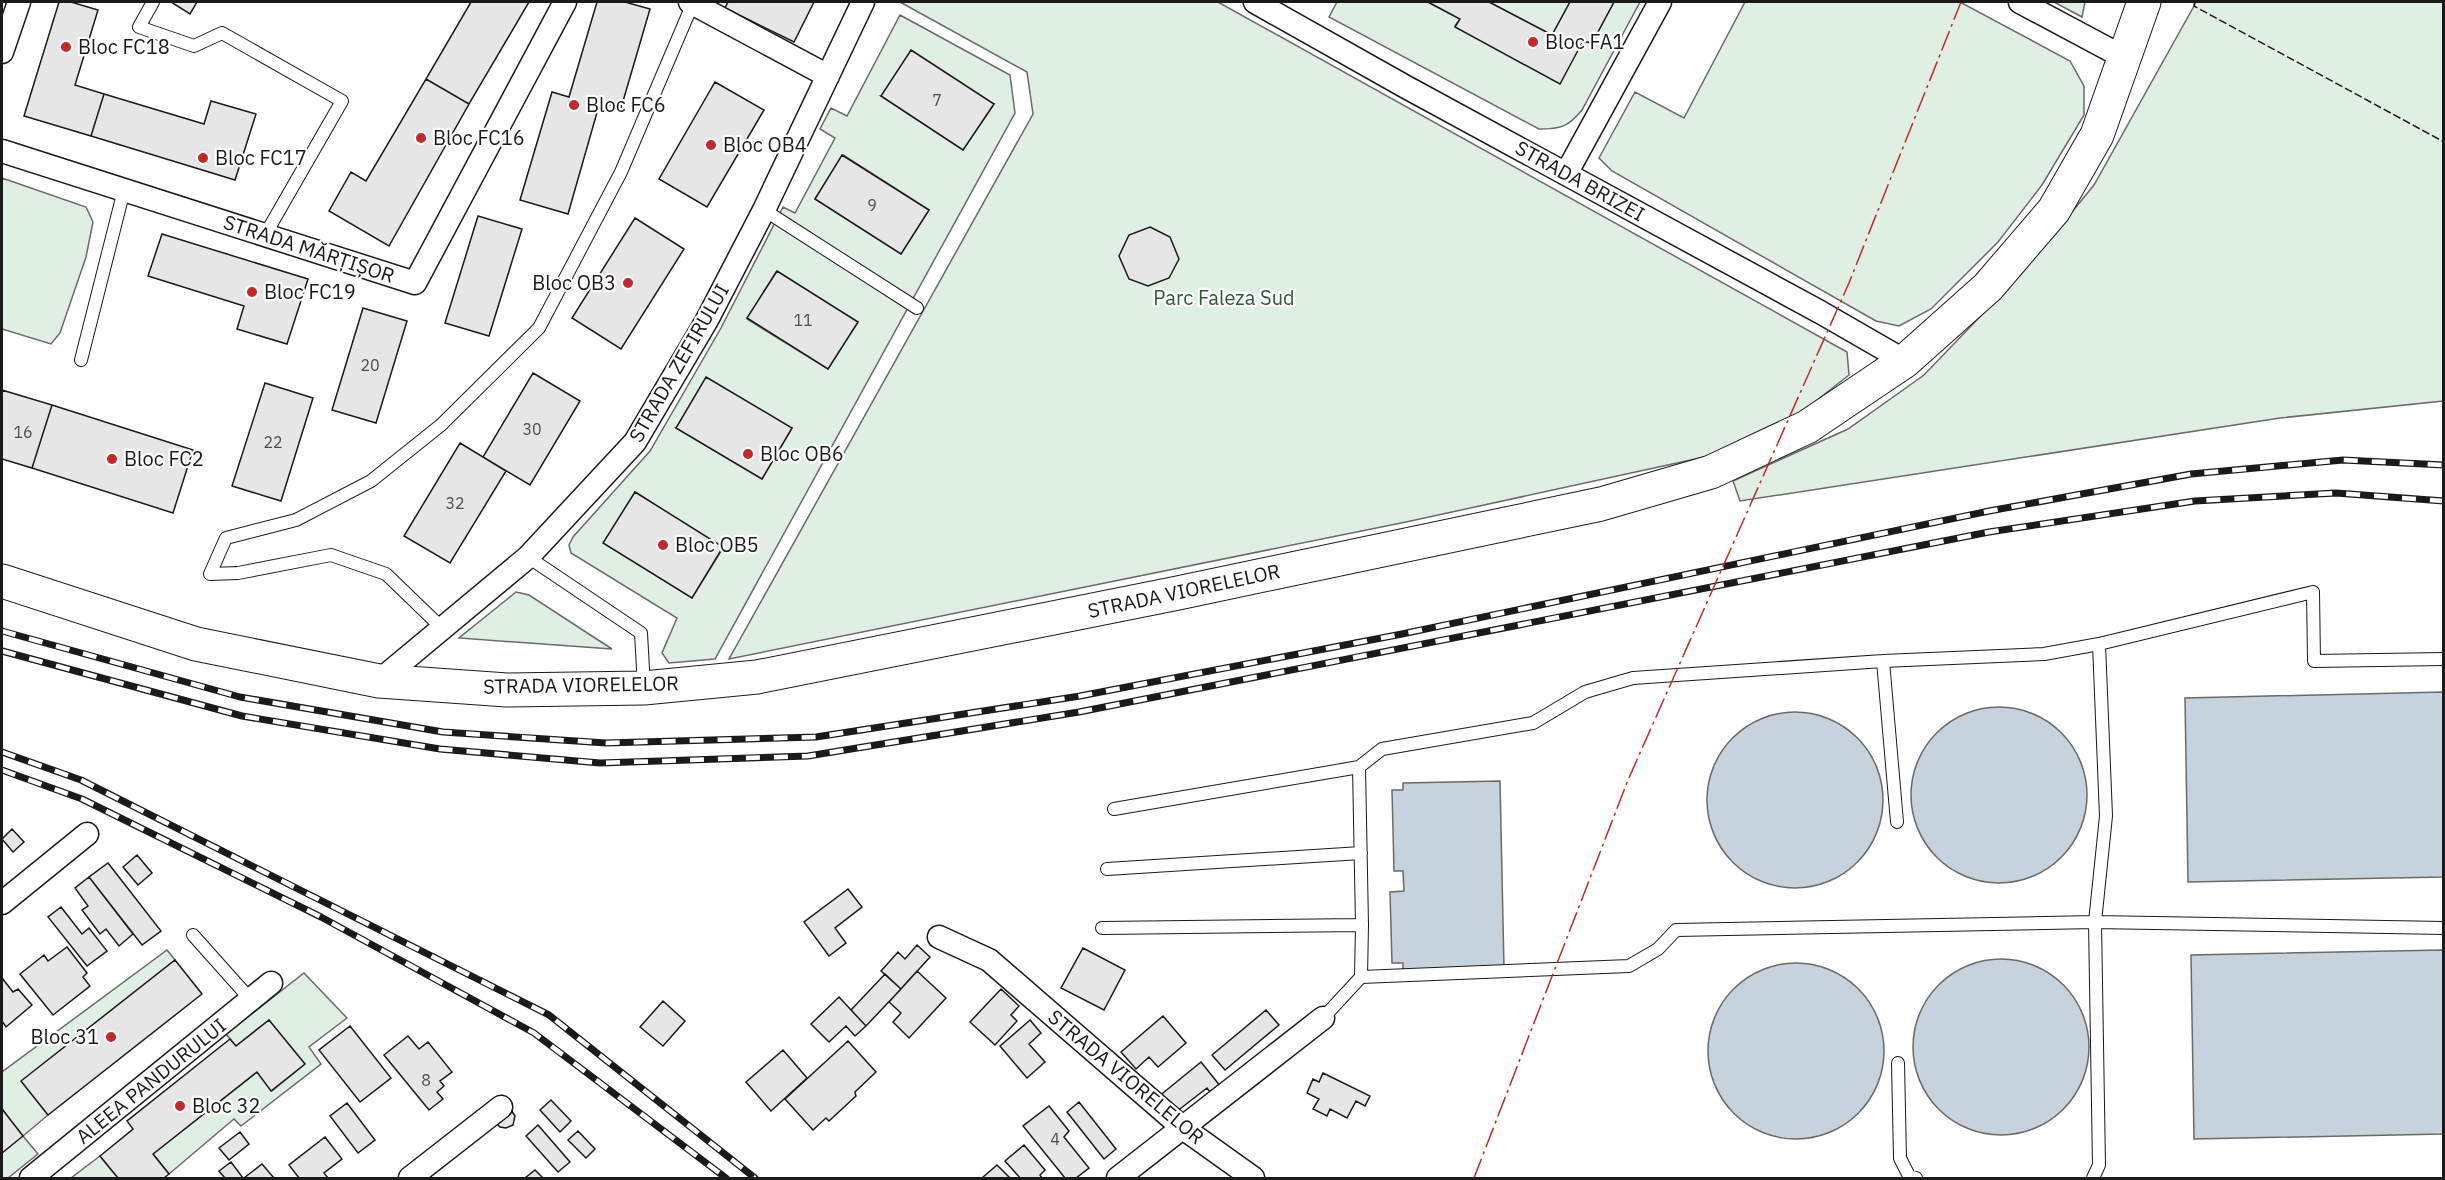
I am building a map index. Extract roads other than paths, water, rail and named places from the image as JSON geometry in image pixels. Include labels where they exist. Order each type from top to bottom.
[{"type":"street","points":[[2,52],[19,2]]},
{"type":"street","name":"STRADA MĂRȚIȘOR","points":[[2,151],[415,283],[565,2]]},
{"type":"street","points":[[692,2],[828,76]]},
{"type":"street","name":"STRADA ZEFIRULUI","points":[[379,681],[528,556],[636,442],[707,320],[764,210],[863,2]]},
{"type":"street","name":"STRADA BRIZEI","points":[[1255,2],[1905,361]]},
{"type":"street","points":[[1566,174],[1660,2]]},
{"type":"street","points":[[2020,2],[2126,58]]},
{"type":"street","name":"STRADA VIORELELOR","points":[[2,581],[196,644],[379,681],[507,690],[644,688],[757,677],[1178,593],[1600,504],[1711,472],[1807,427],[1905,361],[1988,287],[2054,210],[2097,135],[2144,2]]},
{"type":"street","points":[[2,903],[87,834]]},
{"type":"street","name":"STRADA VIORELELOR","points":[[939,937],[989,960],[1183,1128],[1253,1179]]},
{"type":"street","name":"ALEEA PANDURULUI","points":[[31,1179],[271,983]]},
{"type":"street","points":[[1118,1179],[1323,1018]]},
{"type":"street","points":[[410,1179],[501,1107]]},
{"type":"lane","points":[[153,2],[139,27],[194,46],[222,33],[342,100],[265,235]]},
{"type":"lane","points":[[442,628],[386,574],[331,555],[238,573],[210,574],[226,538],[296,520],[371,481],[441,425],[538,328],[621,172],[692,2]]},
{"type":"lane","points":[[81,360],[124,190]]},
{"type":"lane","points":[[764,210],[917,308]]},
{"type":"lane","points":[[528,556],[641,633],[644,688]]},
{"type":"lane","points":[[1114,809],[1359,767],[1382,749],[1533,723],[1585,692],[1633,678],[1883,661],[2044,654],[2099,645],[2313,592],[2314,661],[2444,659]]},
{"type":"lane","points":[[2093,1179],[2099,1165],[2095,922],[2106,816],[2099,645]]},
{"type":"lane","points":[[1883,661],[1896,822]]},
{"type":"lane","points":[[1323,1018],[1361,977],[1359,767]]},
{"type":"lane","points":[[1107,869],[1361,853]]},
{"type":"lane","points":[[1361,977],[1629,966],[1658,949],[1676,930],[2095,922],[2444,928]]},
{"type":"lane","points":[[1102,928],[1362,925]]},
{"type":"lane","points":[[194,935],[250,1000]]},
{"type":"lane","points":[[1898,1063],[1900,1158],[1909,1176],[1916,1179]]},
{"type":"railway","points":[[2,631],[240,697],[443,732],[606,743],[816,737],[1080,696],[1402,634],[1989,511],[2191,474],[2343,460],[2444,465]]},
{"type":"railway","points":[[2,651],[242,716],[440,749],[600,763],[808,756],[1079,712],[1989,532],[2195,501],[2336,493],[2444,501]]},
{"type":"railway","points":[[2,752],[81,780],[549,1015],[755,1178]]},
{"type":"railway","points":[[2,770],[82,799],[321,917],[534,1033],[726,1178]]},
{"type":"place","name":"Bloc FA1","points":[[1533,42]]},
{"type":"place","name":"Bloc FC18","points":[[66,47]]},
{"type":"place","name":"Bloc FC6","points":[[574,105]]},
{"type":"place","name":"Bloc FC16","points":[[421,138]]},
{"type":"place","name":"Bloc OB4","points":[[711,145]]},
{"type":"place","name":"Bloc FC17","points":[[203,158]]},
{"type":"place","name":"Bloc OB3","points":[[628,283]]},
{"type":"place","name":"Bloc FC19","points":[[252,292]]},
{"type":"place","name":"Bloc OB6","points":[[748,454]]},
{"type":"place","name":"Bloc FC2","points":[[112,459]]},
{"type":"place","name":"Bloc OB5","points":[[663,545]]},
{"type":"place","name":"Bloc 31","points":[[111,1037]]},
{"type":"place","name":"Bloc 32","points":[[180,1106]]},
{"type":"park label","name":"Parc Faleza Sud","points":[[1224,298]]}]
